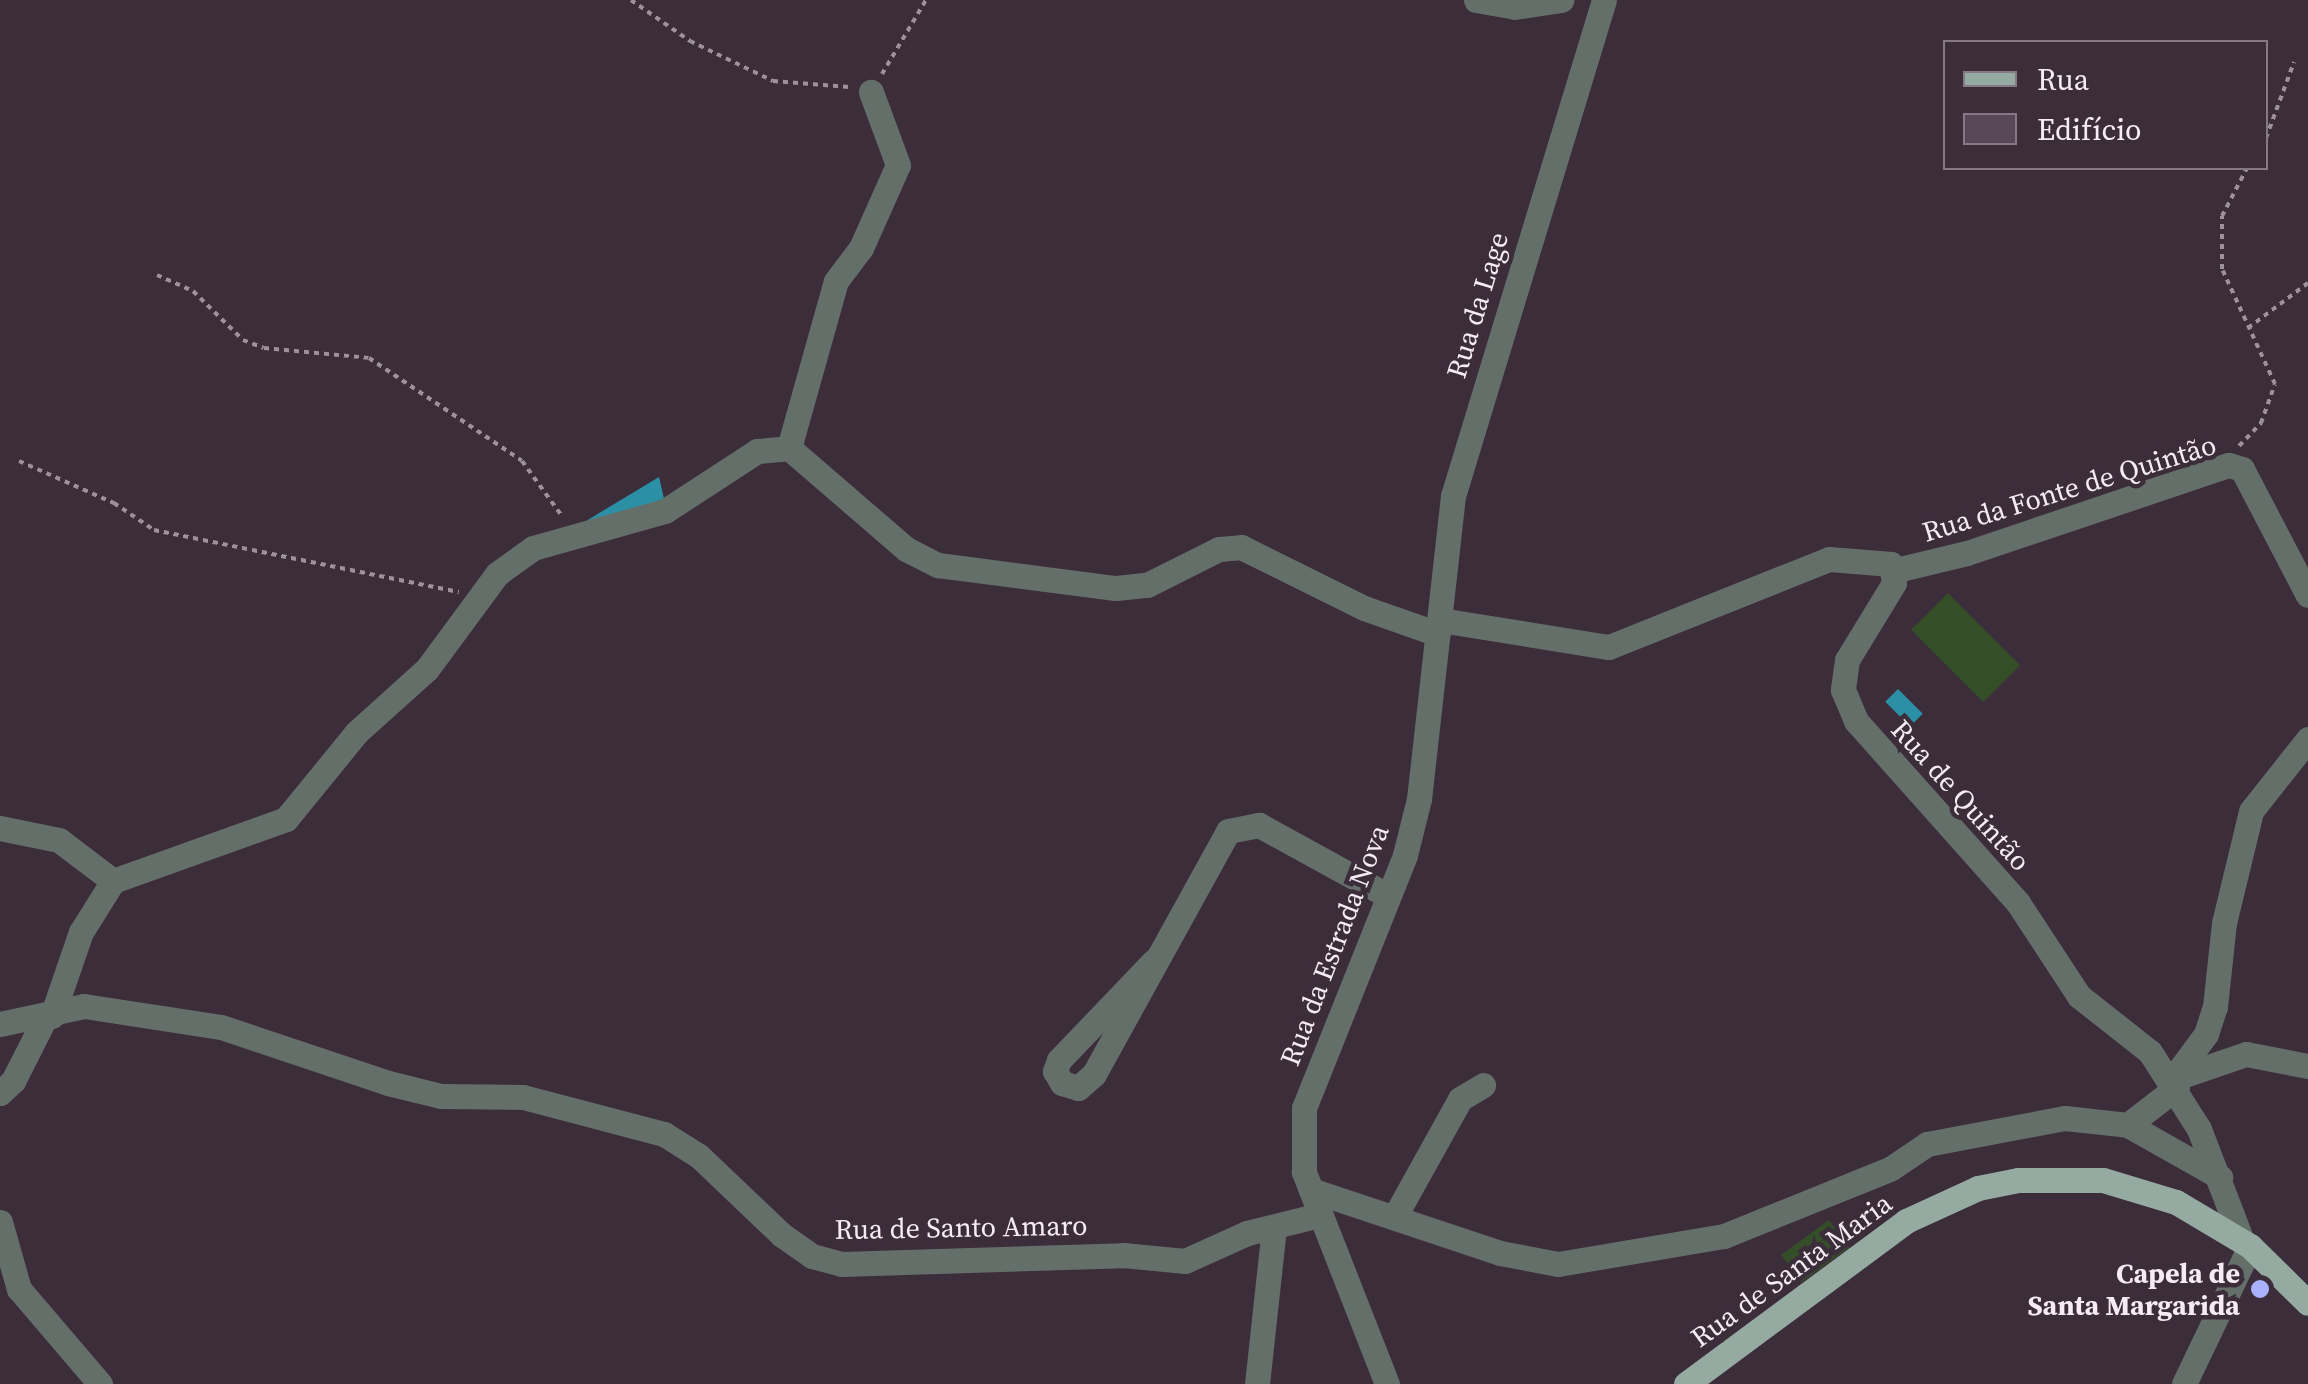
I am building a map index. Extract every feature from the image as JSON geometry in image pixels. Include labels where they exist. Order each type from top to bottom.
[{"type":"main road","name":"Rua de Santa Maria","points":[[1686,1384],[1891,1232],[1978,1188],[2068,1175],[2102,1180],[2176,1202],[2246,1244],[2308,1303]]},
{"type":"street","points":[[1476,0],[1514,7],[1560,0]]},
{"type":"street","name":"Rua da Lage","points":[[1439,627],[1453,496],[1468,437],[1604,0]]},
{"type":"street","points":[[789,448],[831,293],[862,248],[898,165],[871,92]]},
{"type":"street","points":[[0,1093],[14,1080],[48,1017],[81,932],[113,881],[286,819],[357,732],[427,669],[472,599],[534,548],[664,511],[757,451],[789,448],[906,549],[938,565],[1116,588],[1146,585],[1218,549],[1241,547],[1364,608],[1439,627],[1609,647],[1829,559],[1892,564],[1892,571]]},
{"type":"street","name":"Rua da Fonte de Quintão","points":[[1892,571],[1967,553],[2229,465],[2242,470],[2308,595]]},
{"type":"street","name":"Rua de Quintão","points":[[1892,571],[1882,607],[1846,660],[1843,690],[1856,721],[2018,903],[2079,996],[2150,1052],[2174,1084],[2220,1177],[2246,1244]]},
{"type":"street","name":"Rua da Estrada Nova","points":[[1387,1384],[1315,1203],[1302,1140],[1304,1108],[1388,896],[1419,799],[1439,627]]},
{"type":"street","points":[[2128,1126],[2174,1084],[2206,1034],[2215,1007],[2224,923],[2251,811],[2303,757]]},
{"type":"street","points":[[1154,961],[1059,1060],[1055,1071],[1062,1083],[1078,1088],[1094,1074],[1211,855],[1228,831],[1242,825],[1259,825],[1388,896]]},
{"type":"street","points":[[0,828],[59,840],[113,881]]},
{"type":"street","name":"Rua de Santo Amaro","points":[[0,1024],[48,1017],[84,1006],[220,1026],[388,1083],[441,1096],[523,1097],[664,1134],[700,1156],[782,1236],[840,1264],[1123,1255],[1184,1261],[1274,1228],[1315,1203]]},
{"type":"street","points":[[2174,1084],[2246,1054],[2308,1066]]},
{"type":"street","points":[[1395,1216],[1460,1099],[1483,1085]]},
{"type":"street","points":[[1315,1203],[1395,1216],[1500,1253],[1558,1264],[1724,1236],[1890,1169],[1927,1144],[2065,1118],[2128,1126],[2220,1177]]},
{"type":"street","points":[[0,1222],[19,1289],[100,1384]]},
{"type":"street","points":[[1256,1384],[1274,1228]]},
{"type":"street","points":[[2184,1384],[2246,1244]]},
{"type":"path","points":[[631,0],[690,41],[773,81],[871,92],[926,0]]},
{"type":"path","points":[[2268,133],[2294,62]]},
{"type":"path","points":[[2229,465],[2272,403],[2275,384],[2233,304],[2219,242],[2222,216],[2246,170]]},
{"type":"path","points":[[158,275],[193,292],[242,340],[264,348],[355,354],[389,370],[522,461],[548,490],[570,538]]},
{"type":"path","points":[[2247,328],[2308,283]]},
{"type":"path","points":[[19,461],[114,503],[154,530],[472,599]]},
{"type":"green space","points":[[1948,593],[2020,665],[1983,702],[1911,630]]},
{"type":"green space","points":[[1829,1220],[1849,1248],[1801,1282],[1781,1255]]},
{"type":"water","points":[[659,477],[665,503],[586,521]]},
{"type":"water","points":[[1898,689],[1923,714],[1910,726],[1885,702]]},
{"type":"building","name":"Capela de Santa Margarida","points":[[2259,1277],[2270,1289],[2258,1303],[2247,1293]]},
{"type":"place","name":"Capela de Santa Margarida","points":[[2260,1289]]}]
